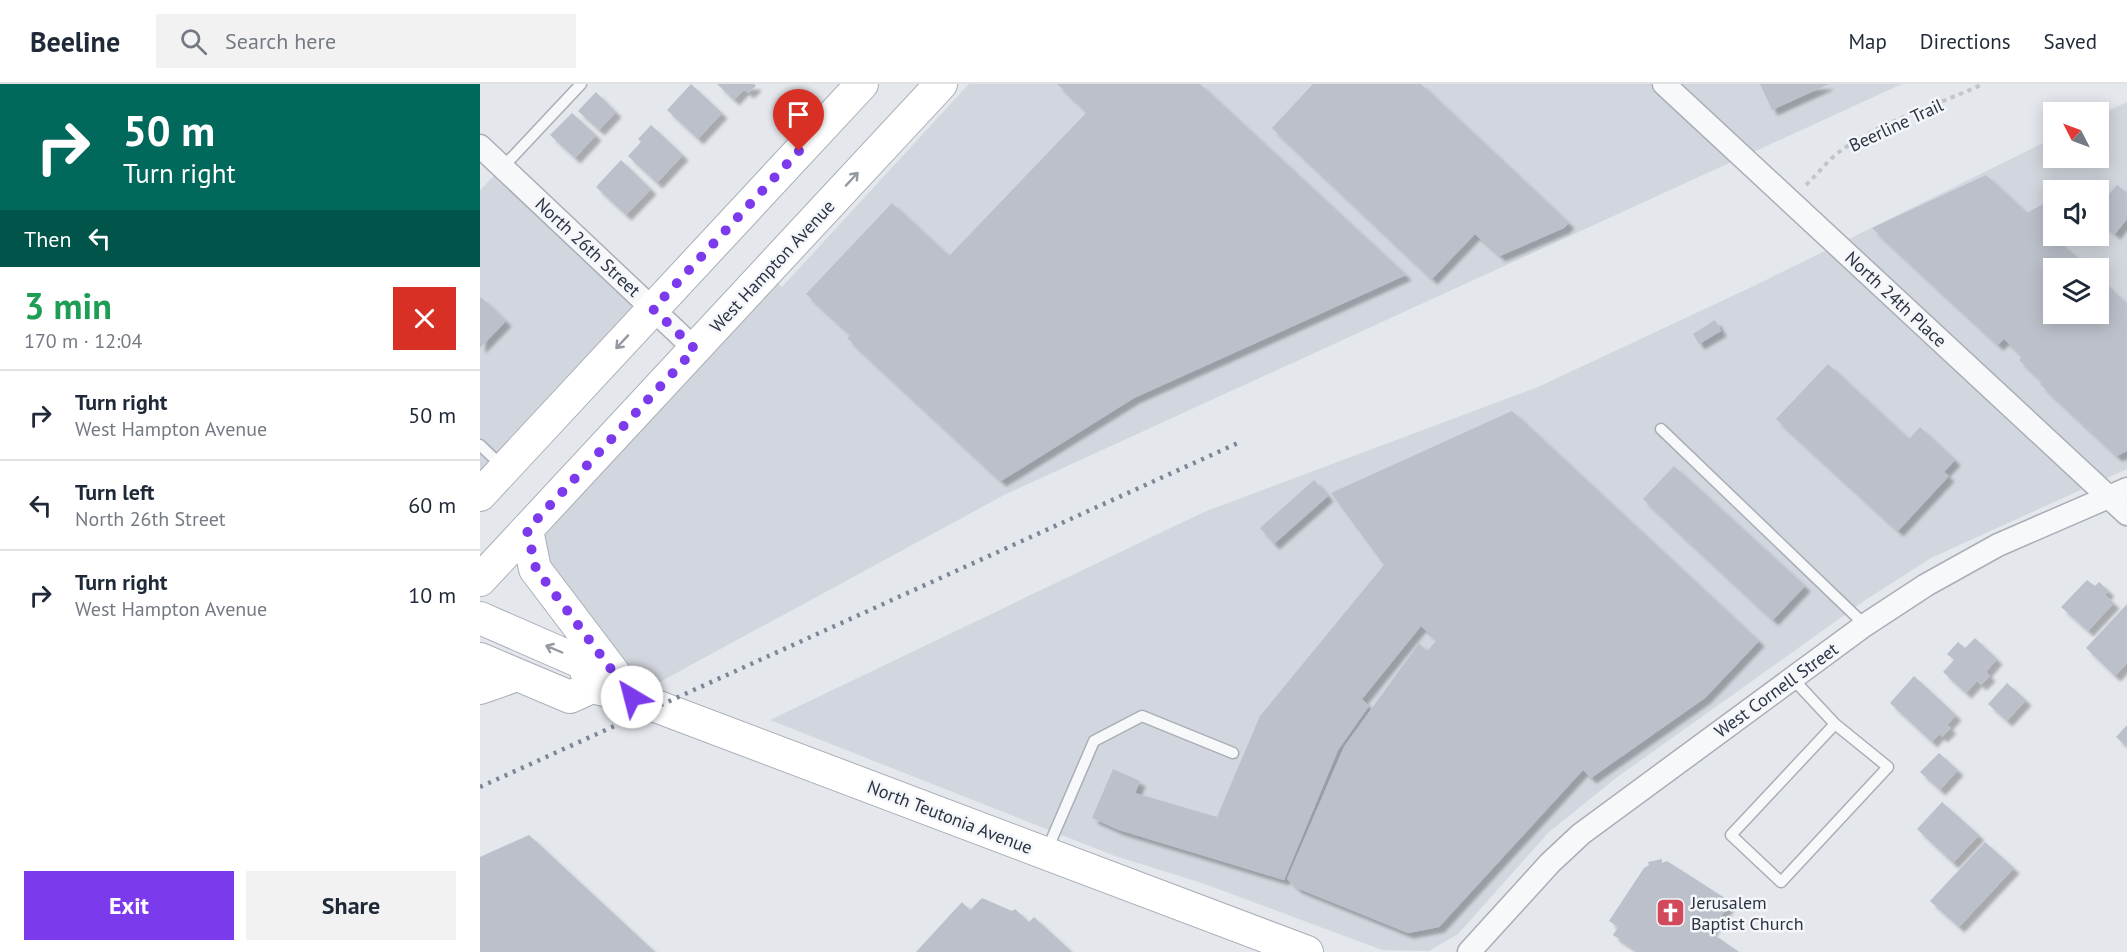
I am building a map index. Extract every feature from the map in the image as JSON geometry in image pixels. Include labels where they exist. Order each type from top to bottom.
[{"type":"main road","points":[[480,495],[862,84]]},
{"type":"main road","name":"West Hampton Avenue","points":[[480,580],[940,84]]},
{"type":"main road","points":[[527,530],[536,569],[632,697]]},
{"type":"main road","points":[[480,618],[583,663],[592,687]]},
{"type":"main road","name":"North Teutonia Avenue","points":[[480,659],[570,697],[592,687],[632,697],[1307,952]]},
{"type":"main road","points":[[480,688],[517,675]]},
{"type":"street","name":"North 24th Place","points":[[1664,84],[1791,201],[2118,493],[2127,514]]},
{"type":"street","name":"North 26th Street","points":[[480,146],[695,349]]},
{"type":"street","name":"West Cornell Street","points":[[1469,952],[1550,863],[1581,834],[1865,625],[1966,561],[2118,493]]},
{"type":"lane","points":[[502,167],[581,84]]},
{"type":"lane","points":[[1661,429],[1865,625]]},
{"type":"lane","points":[[480,445],[505,468]]},
{"type":"lane","points":[[1792,678],[1835,724],[1888,767],[1781,882],[1731,835],[1835,724]]},
{"type":"lane","points":[[1046,853],[1094,741],[1142,717],[1233,753]]},
{"type":"path","name":"Beerline Trail","points":[[1791,201],[1838,153],[1859,140],[1894,122],[1983,84]]},
{"type":"shaded area","points":[[969,84],[1902,84],[1006,494],[632,697],[527,530],[766,272],[782,287]]},
{"type":"shaded area","points":[[2127,102],[2127,469],[1931,558],[1864,601],[1616,778],[1548,833],[1458,934],[1429,951],[1382,950],[1202,883],[1115,856],[770,720],[1204,512],[1538,387],[1758,284],[2043,143],[2043,168],[2109,168],[2109,110]]},
{"type":"shaded area","points":[[503,167],[653,309],[480,495],[480,190]]},
{"type":"building","points":[[691,84],[722,113],[698,139],[667,110]]},
{"type":"building","points":[[717,84],[754,84],[756,86],[748,93],[744,89],[734,100]]},
{"type":"building","points":[[1057,84],[1200,84],[1406,275],[1134,398],[1001,481],[847,338],[851,335],[806,294],[892,203],[949,256],[1087,112]]},
{"type":"building","points":[[1313,84],[1421,84],[1569,223],[1564,228],[1500,256],[1475,234],[1432,279],[1272,128]]},
{"type":"building","points":[[1760,84],[1829,84],[1772,110]]},
{"type":"building","points":[[596,92],[616,112],[599,130],[578,111]]},
{"type":"building","points":[[572,113],[596,135],[575,158],[550,135]]},
{"type":"building","points":[[651,125],[683,155],[657,183],[628,156],[641,142],[638,139]]},
{"type":"building","points":[[621,160],[651,189],[626,215],[596,187]]},
{"type":"building","points":[[1986,175],[2027,213],[2043,204],[2043,246],[2064,246],[2078,258],[2043,258],[2043,324],[2109,324],[2109,287],[2127,304],[2127,451],[2117,456],[2040,384],[2042,381],[2019,360],[2022,356],[2004,339],[1998,345],[1872,228]]},
{"type":"building","points":[[2117,185],[2127,193],[2127,219],[2115,234],[2109,229],[2109,194]]},
{"type":"building","points":[[481,297],[506,321],[480,348],[480,299]]},
{"type":"building","points":[[1715,320],[1721,331],[1699,344],[1693,334]]},
{"type":"building","points":[[1828,364],[1909,439],[1920,427],[1955,460],[1944,472],[1949,476],[1898,531],[1776,419]]},
{"type":"building","points":[[1512,411],[1759,641],[1705,698],[1591,778],[1583,770],[1439,927],[1408,933],[1297,888],[1287,879],[1344,747],[1419,643],[1427,651],[1437,640],[1421,626],[1362,699],[1369,706],[1338,750],[1284,880],[1119,830],[1092,818],[1113,769],[1140,781],[1135,793],[1217,817],[1260,716],[1384,565],[1331,493]]},
{"type":"building","points":[[1674,466],[1805,586],[1773,620],[1643,499]]},
{"type":"building","points":[[1314,480],[1328,496],[1274,544],[1260,528]]},
{"type":"building","points":[[2087,580],[2095,586],[2099,582],[2109,591],[2105,595],[2114,603],[2088,631],[2061,607]]},
{"type":"building","points":[[2127,604],[2127,663],[2115,676],[2086,648]]},
{"type":"building","points":[[1975,638],[1997,659],[1986,672],[1990,676],[1981,685],[1977,681],[1966,693],[1943,672],[1954,660],[1947,654],[1958,642],[1965,648]]},
{"type":"building","points":[[1914,676],[1956,715],[1947,725],[1951,728],[1942,737],[1939,734],[1932,742],[1890,703]]},
{"type":"building","points":[[2007,683],[2026,700],[2007,721],[1988,704]]},
{"type":"building","points":[[2127,725],[2127,747],[2116,737]]},
{"type":"building","points":[[1939,753],[1958,770],[1940,790],[1920,772]]},
{"type":"building","points":[[1942,802],[1979,835],[1953,863],[1917,829]]},
{"type":"building","points":[[529,835],[655,952],[480,952],[480,857]]},
{"type":"building","points":[[1985,842],[2014,868],[1959,927],[1930,901]]},
{"type":"building","name":"Jerusalem Baptist Church","points":[[1662,859],[1662,863],[1667,861],[1731,902],[1710,932],[1739,952],[1634,952],[1636,950],[1613,935],[1618,927],[1609,921],[1644,868],[1649,865],[1648,862]]},
{"type":"building","points":[[982,898],[1012,911],[1015,909],[1029,922],[1034,917],[1072,952],[916,952],[962,902],[970,910]]},
{"type":"railway","points":[[480,787],[1238,443]]},
{"type":"place","name":"Jerusalem Baptist Church","points":[[1670,912]]},
{"type":"route","points":[[632,697],[536,569],[527,530],[695,349],[653,309],[799,151]]}]
